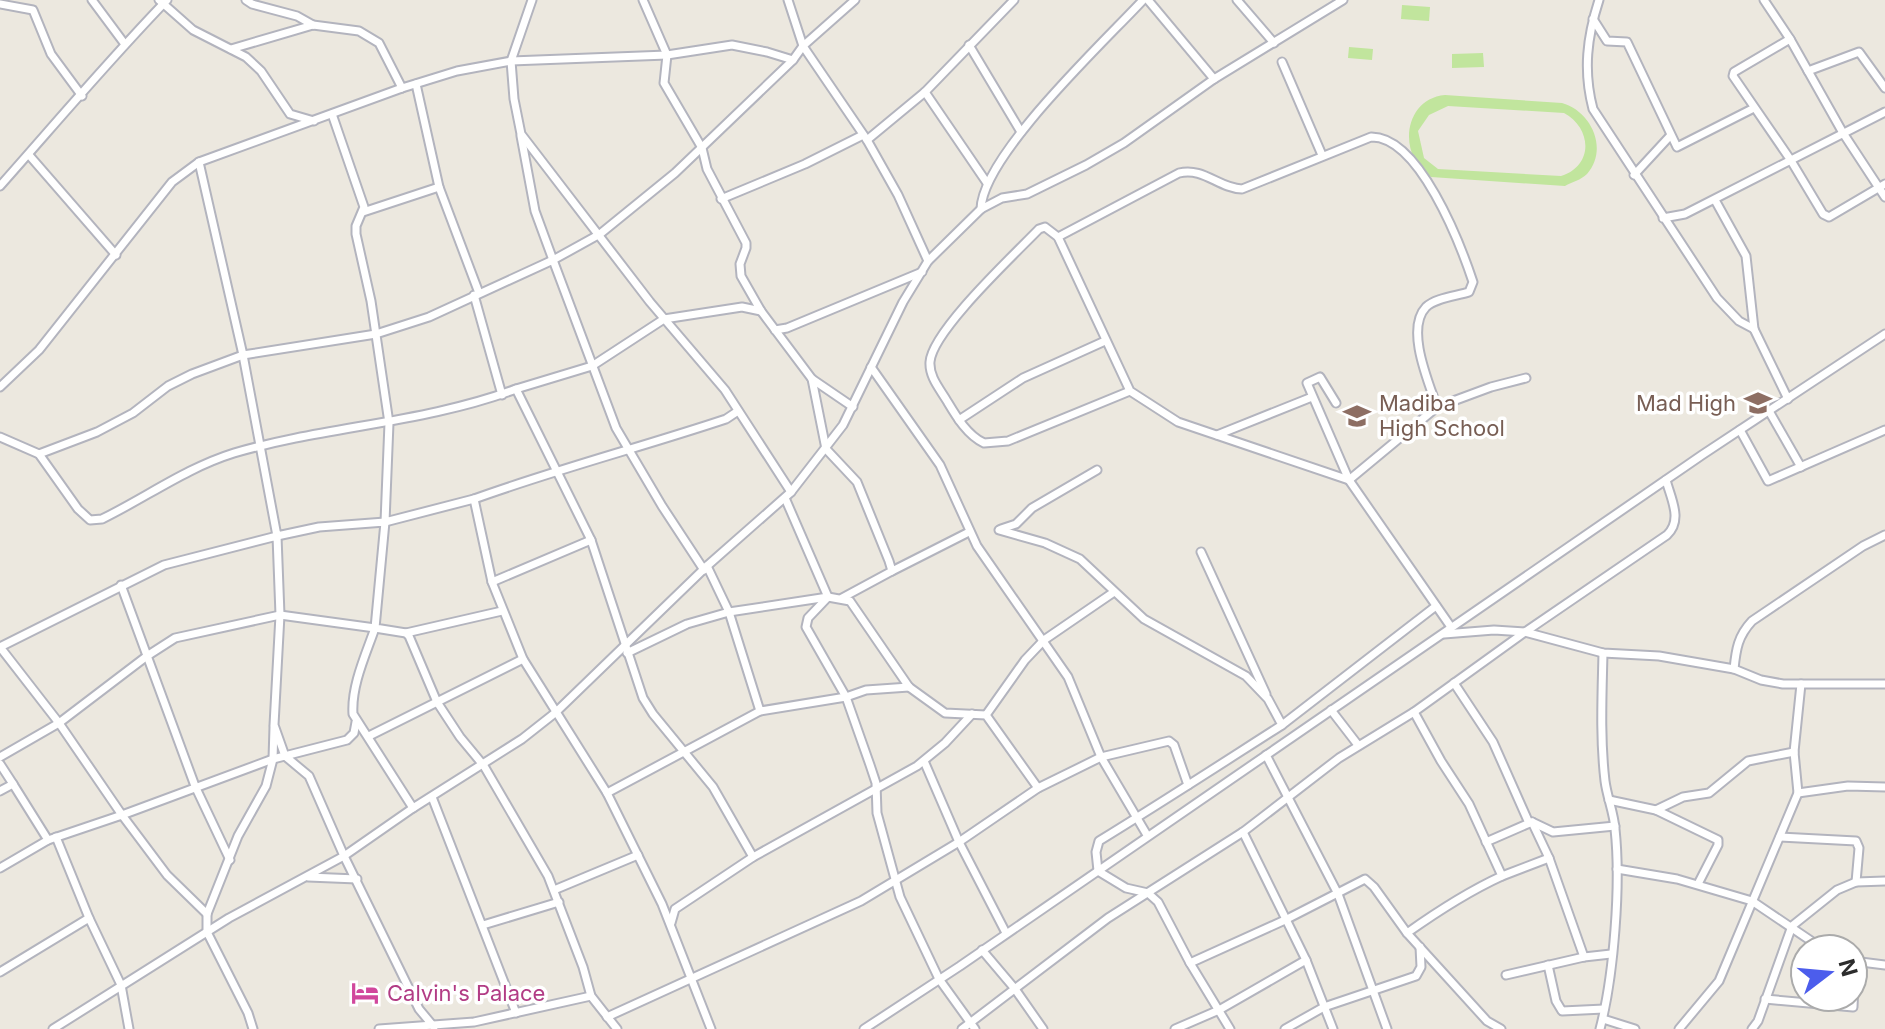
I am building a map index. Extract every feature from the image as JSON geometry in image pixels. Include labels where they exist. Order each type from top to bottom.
[{"type":"street","points":[[0,4],[8,0]]},
{"type":"street","points":[[92,0],[124,43]]},
{"type":"street","points":[[246,0],[297,16],[313,25],[359,31],[370,36],[379,43],[402,88]]},
{"type":"street","points":[[532,0],[511,61],[514,99],[535,211],[616,428],[705,568],[729,612],[760,711]]},
{"type":"street","points":[[643,0],[667,55],[664,83],[702,148],[707,169],[746,243],[740,264],[741,276],[761,311],[812,379],[853,407]]},
{"type":"street","points":[[788,0],[803,46],[865,138],[898,195],[928,261]]},
{"type":"street","points":[[39,454],[69,445],[133,413],[176,381],[243,355],[376,334],[429,317],[553,260],[600,234],[675,173],[793,60],[803,46],[855,0]]},
{"type":"street","points":[[721,199],[865,138],[925,92],[1014,0]]},
{"type":"street","points":[[981,209],[987,183],[1021,132],[1146,0],[1214,79]]},
{"type":"street","points":[[1237,0],[1274,43]]},
{"type":"street","points":[[53,1029],[207,932],[344,856],[413,808],[484,766],[555,713],[626,650],[705,568],[788,495],[826,449],[853,407],[903,302],[928,261],[981,209],[1002,198],[1027,194],[1076,171],[1124,143],[1214,79],[1343,0]]},
{"type":"street","points":[[1599,0],[1593,18],[1586,68],[1593,109],[1717,298],[1739,321],[1754,329]]},
{"type":"street","points":[[1764,0],[1790,39],[1843,133],[1882,186],[1885,197]]},
{"type":"street","points":[[0,186],[163,1],[193,30],[246,57],[261,71],[286,110],[314,121]]},
{"type":"street","points":[[0,4],[33,10],[51,54],[82,96]]},
{"type":"street","points":[[1593,18],[1607,41],[1627,42],[1676,147],[1754,108]]},
{"type":"street","points":[[231,49],[313,25]]},
{"type":"street","points":[[1790,39],[1734,72],[1733,76],[1825,216],[1829,217],[1882,186]]},
{"type":"street","points":[[0,387],[39,350],[172,182],[199,162],[402,88],[457,71],[511,61],[667,55],[732,45],[793,60]]},
{"type":"street","points":[[969,45],[1021,132]]},
{"type":"street","points":[[1808,71],[1859,52],[1885,88]]},
{"type":"street","points":[[1282,62],[1322,155]]},
{"type":"street","points":[[416,84],[439,187],[477,294],[502,395]]},
{"type":"street","points":[[925,92],[987,183]]},
{"type":"street","points":[[1663,218],[1685,214],[1715,200],[1885,112]]},
{"type":"street","points":[[0,868],[52,838],[273,759],[347,740],[354,733],[353,705],[375,628],[390,464],[389,423],[376,334],[356,234],[364,207],[332,114]]},
{"type":"street","points":[[521,134],[664,319],[725,390],[788,495],[828,597]]},
{"type":"street","points":[[1634,175],[1670,136]]},
{"type":"street","points":[[1058,237],[1179,173],[1191,171],[1204,174],[1232,188],[1242,189],[1371,137],[1394,142],[1433,192],[1455,231],[1473,286],[1469,292],[1430,304],[1424,309],[1418,335],[1420,357],[1437,407]]},
{"type":"street","points":[[29,155],[116,255]]},
{"type":"street","points":[[199,162],[243,355],[277,536],[280,615],[273,759],[266,786],[238,836],[207,914],[207,932],[253,1029]]},
{"type":"street","points":[[363,212],[439,187]]},
{"type":"street","points":[[1715,200],[1746,256],[1754,329],[1788,399]]},
{"type":"street","points":[[1130,391],[1000,443],[978,440],[959,420],[934,381],[930,368],[934,347],[994,276],[1039,229],[1050,228],[1058,237],[1130,391],[1178,422],[1349,480]]},
{"type":"street","points":[[775,330],[787,328],[922,271]]},
{"type":"street","points":[[742,307],[748,288]]},
{"type":"street","points":[[0,437],[39,454],[78,509],[90,520],[102,519],[197,466],[261,446],[389,423],[502,395],[592,366],[664,319],[742,307],[761,311]]},
{"type":"street","points":[[864,1029],[1666,480],[1885,334]]},
{"type":"street","points":[[959,420],[1032,373],[1105,341]]},
{"type":"street","points":[[871,367],[940,465],[969,532],[1068,677],[1101,757],[1147,835]]},
{"type":"street","points":[[1336,403],[1320,377],[1307,383],[1349,480],[1451,627]]},
{"type":"street","points":[[1349,480],[1437,407],[1526,378]]},
{"type":"street","points":[[812,379],[826,449],[857,482],[892,571]]},
{"type":"street","points":[[516,389],[591,540],[643,698],[713,787],[753,857]]},
{"type":"street","points":[[1216,436],[1312,397]]},
{"type":"street","points":[[207,914],[167,875],[59,723],[0,647],[164,565],[319,527],[385,522],[474,499],[555,470],[628,451],[726,419],[738,411]]},
{"type":"street","points":[[1769,411],[1801,467]]},
{"type":"street","points":[[1740,430],[1765,480],[1770,481],[1885,430]]},
{"type":"street","points":[[1097,470],[1032,508],[1016,524],[999,530],[1068,552],[1092,568],[1144,619],[1236,669],[1268,699]]},
{"type":"street","points":[[962,1029],[973,1026],[1015,989],[1108,918],[1243,832],[1358,745],[1414,712],[1672,531],[1676,519],[1666,480]]},
{"type":"street","points":[[474,499],[492,582],[523,659],[607,793],[671,925],[711,1029]]},
{"type":"street","points":[[842,598],[969,532]]},
{"type":"street","points":[[1734,669],[1737,645],[1743,630],[1752,621],[1863,546],[1885,535]]},
{"type":"street","points":[[492,582],[591,540]]},
{"type":"street","points":[[1201,552],[1282,725]]},
{"type":"street","points":[[121,585],[195,786],[230,860]]},
{"type":"street","points":[[986,715],[1025,660],[1044,640],[1114,592]]},
{"type":"street","points":[[828,597],[808,618],[806,627],[846,697],[876,790],[877,813],[894,880],[914,930],[939,979],[973,1026]]},
{"type":"street","points":[[626,650],[687,624],[729,612],[828,597],[842,598],[855,605],[909,687],[945,713],[986,715]]},
{"type":"street","points":[[1098,871],[1096,852],[1099,841],[1282,725],[1436,606]]},
{"type":"street","points":[[0,757],[59,723],[175,638],[280,615],[406,633],[502,611]]},
{"type":"street","points":[[1442,634],[1494,630],[1525,632],[1603,653],[1659,656],[1734,669],[1761,680],[1801,684],[1885,684]]},
{"type":"street","points":[[406,633],[437,702],[484,766],[554,890],[591,996],[617,1029]]},
{"type":"street","points":[[1600,1029],[1611,954],[1617,869],[1615,826],[1602,748],[1603,653]]},
{"type":"street","points":[[369,736],[523,659]]},
{"type":"street","points":[[1454,683],[1495,745],[1549,858],[1584,957]]},
{"type":"street","points":[[1679,1029],[1719,981],[1798,793],[1794,752],[1801,684]]},
{"type":"street","points":[[607,793],[760,711],[846,697],[866,690],[909,687]]},
{"type":"street","points":[[1331,710],[1358,745]]},
{"type":"street","points":[[1414,712],[1469,804],[1502,876]]},
{"type":"street","points":[[671,925],[675,909],[753,857],[924,761],[972,714]]},
{"type":"street","points":[[986,715],[1038,788]]},
{"type":"street","points":[[356,722],[369,736],[413,808]]},
{"type":"street","points":[[274,725],[285,756],[309,776],[344,856],[419,1009],[434,1027]]},
{"type":"street","points":[[607,1017],[848,907],[959,842],[1038,788],[1101,757],[1169,741],[1174,745],[1188,785]]},
{"type":"street","points":[[1656,810],[1683,797],[1709,793],[1748,761],[1794,752]]},
{"type":"street","points":[[1266,755],[1338,894],[1387,1029]]},
{"type":"street","points":[[924,761],[959,842],[1006,933]]},
{"type":"street","points":[[0,764],[52,838],[121,985],[129,1029]]},
{"type":"street","points":[[0,791],[13,784]]},
{"type":"street","points":[[1798,793],[1848,786],[1885,787]]},
{"type":"street","points":[[432,797],[516,1013]]},
{"type":"street","points":[[1609,800],[1656,810],[1718,840],[1698,884]]},
{"type":"street","points":[[1486,842],[1530,822],[1553,832],[1615,826]]},
{"type":"street","points":[[1243,832],[1306,960],[1333,1029]]},
{"type":"street","points":[[1780,837],[1856,841],[1859,848],[1856,882]]},
{"type":"street","points":[[554,890],[638,855]]},
{"type":"street","points":[[1407,933],[1457,898],[1549,858]]},
{"type":"street","points":[[1617,869],[1698,884],[1752,901],[1799,933]]},
{"type":"street","points":[[1098,871],[1126,888],[1148,893],[1164,910],[1190,963],[1230,1029]]},
{"type":"street","points":[[304,877],[357,879]]},
{"type":"street","points":[[1190,963],[1365,879],[1407,933],[1487,1021],[1501,1029]]},
{"type":"street","points":[[1752,1029],[1792,926],[1824,899],[1856,882],[1885,881]]},
{"type":"street","points":[[483,925],[559,902]]},
{"type":"street","points":[[0,972],[89,918]]},
{"type":"street","points":[[1285,1029],[1324,1007],[1418,974],[1421,967],[1420,947]]},
{"type":"street","points":[[982,950],[1043,1029]]},
{"type":"street","points":[[1506,975],[1611,954]]},
{"type":"street","points":[[1175,1029],[1219,1010],[1306,960]]},
{"type":"street","points":[[1548,965],[1556,1001],[1562,1011],[1604,1009]]},
{"type":"street","points":[[379,1029],[475,1026],[591,996]]},
{"type":"street","points":[[1765,999],[1789,1001]]},
{"type":"street","points":[[1603,1019],[1635,1029]]},
{"type":"green space","points":[[1402,5],[1430,7],[1429,21],[1401,19]]},
{"type":"green space","points":[[1349,47],[1373,49],[1372,60],[1348,58]]},
{"type":"green space","points":[[1483,53],[1484,67],[1452,68],[1452,54]]},
{"type":"green space","points":[[1445,95],[1562,103],[1572,107],[1594,132],[1596,153],[1593,164],[1585,176],[1565,186],[1431,177],[1420,168],[1409,143],[1413,117],[1431,99]],"holes":[[[1448,106],[1564,113],[1580,128],[1585,146],[1579,164],[1561,176],[1438,169],[1424,158],[1418,131],[1429,115]]]},
{"type":"place","name":"Mad High","points":[[1758,403]]},
{"type":"place","name":"Madiba High School","points":[[1357,416]]},
{"type":"place","name":"Calvin's Palace","points":[[365,993]]}]
